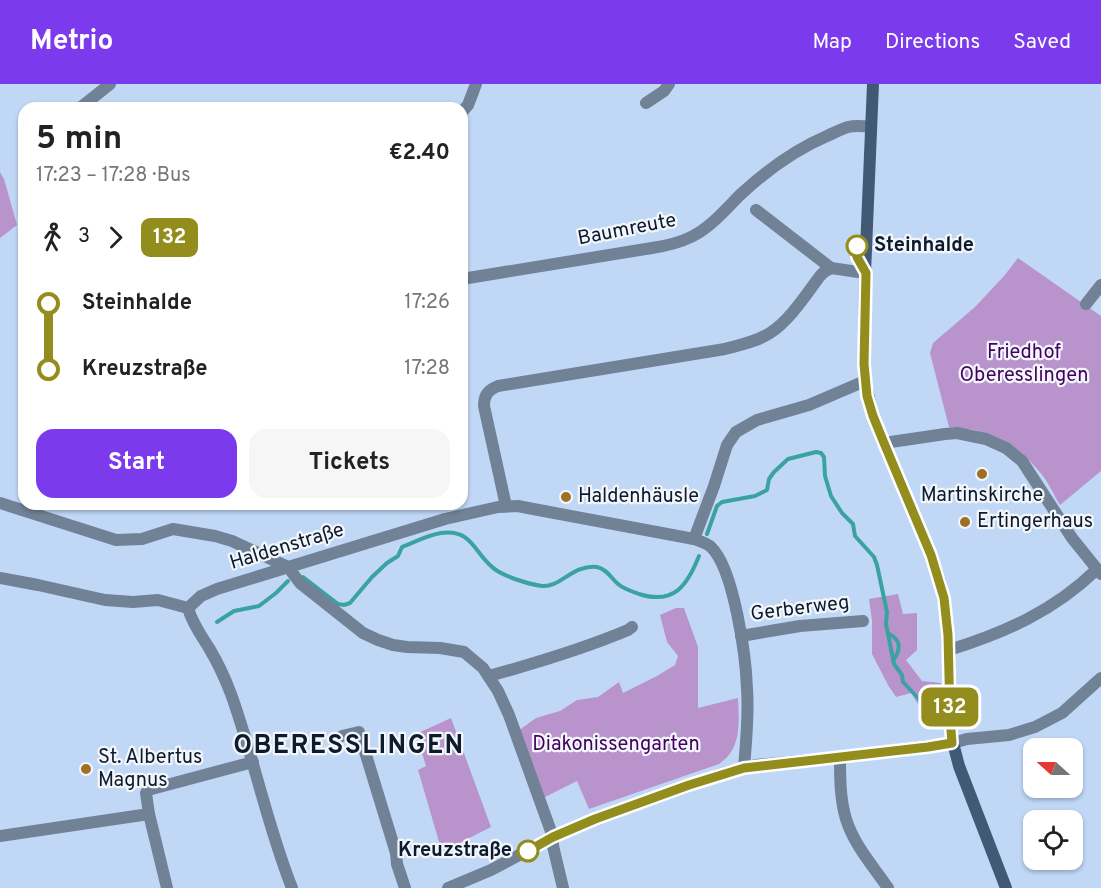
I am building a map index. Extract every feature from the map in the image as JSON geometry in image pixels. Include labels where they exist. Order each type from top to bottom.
[{"type":"main road","points":[[873,84],[864,344],[865,381],[873,416],[940,581],[947,619],[952,743],[1006,888]]},
{"type":"street","points":[[88,102],[110,84]]},
{"type":"street","points":[[468,105],[476,84]]},
{"type":"street","points":[[646,103],[664,91],[669,84]]},
{"type":"street","name":"Baumreute","points":[[468,278],[666,246],[705,228],[756,181],[792,153],[849,127],[871,127]]},
{"type":"street","points":[[756,210],[831,268],[866,273]]},
{"type":"street","points":[[506,506],[484,406],[484,399],[490,390],[498,386],[725,349],[756,340],[770,333],[783,321],[820,276],[831,268]]},
{"type":"street","points":[[1086,304],[1101,285]]},
{"type":"street","points":[[744,768],[747,687],[741,636],[733,596],[718,556],[707,544],[694,539],[727,445],[736,432],[757,420],[809,405],[865,381]]},
{"type":"street","points":[[884,443],[957,433],[986,439],[1006,448],[1022,460],[1054,512],[1099,572],[1028,620],[949,650]]},
{"type":"street","points":[[0,503],[18,509]]},
{"type":"street","name":"Haldenstraße","points":[[188,608],[201,596],[217,589],[445,519],[506,506],[528,508],[694,539]]},
{"type":"street","points":[[22,510],[116,540],[142,539],[172,529],[232,541],[288,567],[300,582],[363,633],[393,645],[452,649],[464,652],[489,676],[509,715],[553,837],[553,846],[564,888]]},
{"type":"street","points":[[0,578],[105,600],[133,602],[158,600],[188,608],[190,617],[216,661],[237,711],[277,848],[292,888]]},
{"type":"street","name":"Gerberweg","points":[[741,636],[800,626],[863,621]]},
{"type":"street","points":[[489,676],[577,650],[632,627]]},
{"type":"street","points":[[448,888],[595,819],[744,768],[840,762],[967,739],[1009,735],[1035,727],[1062,713],[1101,678]]},
{"type":"street","points":[[342,736],[359,732],[405,888]]},
{"type":"street","points":[[166,888],[149,814],[147,790],[253,762]]},
{"type":"street","points":[[840,762],[841,796],[851,831],[865,856],[888,888]]},
{"type":"street","points":[[0,836],[149,814]]},
{"type":"green space","points":[[0,172],[17,225],[0,238]]},
{"type":"green space","name":"Friedhof Oberesslingen","points":[[1018,258],[1101,316],[1101,471],[1060,505],[1037,469],[1010,445],[981,432],[949,427],[930,353],[933,343],[975,307]]},
{"type":"green space","points":[[898,594],[903,614],[917,613],[917,650],[906,660],[922,681],[941,683],[940,716],[924,717],[911,693],[896,697],[872,654],[869,599]]},
{"type":"green space","name":"Diakonissengarten","points":[[676,608],[684,608],[698,647],[698,708],[738,698],[738,734],[732,751],[719,764],[589,809],[577,781],[543,798],[518,731],[536,718],[560,711],[577,700],[598,697],[619,682],[623,693],[675,665],[678,656],[667,642],[660,615]]},
{"type":"green space","points":[[451,718],[491,827],[442,852],[418,770],[426,766],[416,734]]},
{"type":"waterway","points":[[707,534],[717,506],[722,502],[755,496],[767,490],[769,479],[788,459],[816,452],[821,453],[824,457],[825,476],[831,496],[842,513],[853,524],[855,536],[874,557],[877,565],[887,612],[886,624],[894,664],[902,675],[903,682],[919,699],[925,712]]},
{"type":"waterway","points":[[303,577],[338,604],[344,605],[350,603],[372,577],[398,556],[402,547],[431,535],[451,533],[465,537],[495,570],[522,581],[549,586],[581,569],[597,567],[625,589],[651,597],[661,597],[670,595],[684,584],[699,556]]},
{"type":"waterway","points":[[217,622],[234,611],[259,606],[288,581]]},
{"type":"waterway","points":[[889,634],[896,639],[899,645],[894,659]]},
{"type":"bus line","name":"132","points":[[528,851],[553,837],[595,819],[727,772],[773,764],[952,743],[948,635],[944,598],[931,555],[873,416],[867,396],[864,364],[866,273],[857,257],[857,246]]},
{"type":"place","name":"Steinhalde","points":[[857,246]]},
{"type":"place","name":"Martinskirche","points":[[982,474]]},
{"type":"place","name":"Haldenhäusle","points":[[566,497]]},
{"type":"place","name":"Ertingerhaus","points":[[965,522]]},
{"type":"place","name":"St. Albertus Magnus","points":[[86,769]]},
{"type":"place","name":"Kreuzstraße","points":[[528,851]]},
{"type":"district","name":"OBERESSLINGEN","points":[[349,746]]}]
